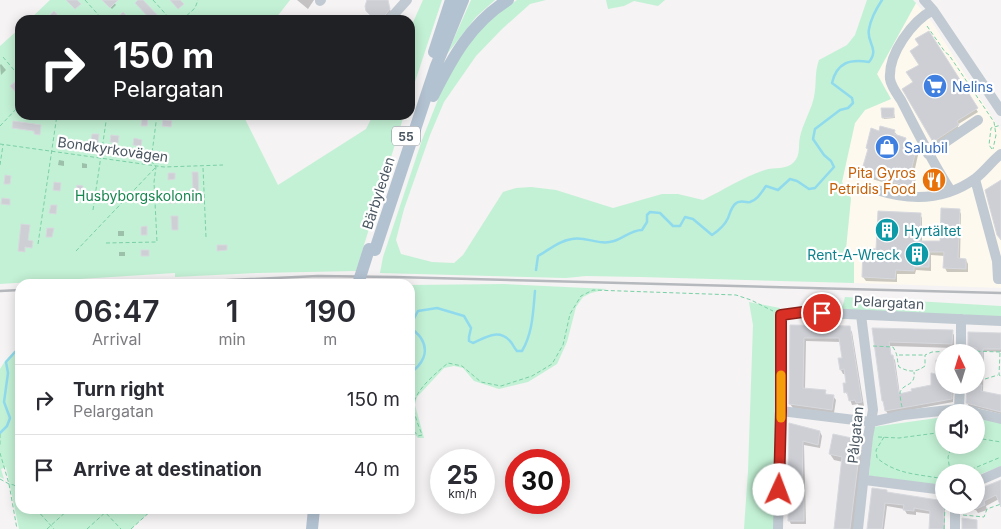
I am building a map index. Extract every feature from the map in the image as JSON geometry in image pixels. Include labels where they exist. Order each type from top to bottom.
[{"type":"main road","name":"Bärbyleden","points":[[415,116],[452,0]]},
{"type":"main road","name":"Bärbyleden","points":[[360,279],[418,122],[436,66],[463,0]]},
{"type":"main road","points":[[418,122],[452,58],[482,20],[508,0]]},
{"type":"main road","name":"Bärbyleden","points":[[366,279],[372,250],[414,120]]},
{"type":"main road","points":[[312,529],[314,514]]},
{"type":"main road","points":[[320,529],[322,514]]},
{"type":"street","points":[[394,15],[407,0]]},
{"type":"street","points":[[928,3],[922,17],[903,38],[892,65],[890,81],[928,154],[951,191]]},
{"type":"street","points":[[928,3],[1001,110]]},
{"type":"street","points":[[928,154],[978,120]]},
{"type":"street","points":[[877,190],[894,196],[912,198],[931,197],[951,191],[975,179],[988,167],[996,152]]},
{"type":"street","points":[[988,167],[1001,162]]},
{"type":"street","points":[[975,179],[997,261],[998,279],[1001,279]]},
{"type":"street","name":"Pelargatan","points":[[781,315],[803,312],[1001,321]]},
{"type":"street","points":[[778,529],[781,315]]},
{"type":"street","name":"Pålgatan","points":[[858,529],[865,480],[868,437],[874,410],[861,315]]},
{"type":"street","points":[[961,319],[961,344]]},
{"type":"street","points":[[781,411],[871,422],[935,412]]},
{"type":"street","points":[[985,415],[1001,419]]},
{"type":"street","points":[[985,478],[1001,471]]},
{"type":"street","points":[[865,480],[935,489]]},
{"type":"street","points":[[955,529],[957,514]]},
{"type":"path","points":[[85,0],[98,15]]},
{"type":"path","points":[[153,0],[166,15]]},
{"type":"path","points":[[187,15],[195,8],[198,0]]},
{"type":"path","points":[[922,17],[945,52],[950,55],[996,127],[996,152]]},
{"type":"path","points":[[3,57],[15,71]]},
{"type":"path","points":[[0,126],[15,110]]},
{"type":"path","points":[[38,244],[56,120]]},
{"type":"path","points":[[93,210],[106,120]]},
{"type":"path","points":[[156,120],[151,161],[156,166]]},
{"type":"path","points":[[996,152],[989,145],[991,128],[1001,125]]},
{"type":"path","points":[[0,165],[1,144]]},
{"type":"path","name":"Bondkyrkovägen","points":[[1,144],[156,166],[223,165]]},
{"type":"path","points":[[106,243],[157,242],[154,182],[156,166]]},
{"type":"path","points":[[76,251],[156,166]]},
{"type":"path","points":[[203,166],[206,237]]},
{"type":"path","points":[[415,396],[436,372],[448,363],[462,366],[481,382],[501,386],[532,376],[552,364],[563,345],[570,314],[581,296],[593,290],[736,295],[751,300],[781,315]]},
{"type":"path","points":[[865,345],[893,347],[898,355],[897,362],[899,367],[908,372],[914,372],[925,366],[925,355]]},
{"type":"path","points":[[898,355],[925,355],[935,352]]},
{"type":"path","points":[[985,352],[1000,352],[1000,375],[985,379]]},
{"type":"path","points":[[902,408],[900,393],[902,389],[912,383],[914,372]]},
{"type":"path","points":[[415,413],[422,435],[418,436],[415,432]]},
{"type":"path","points":[[868,437],[899,438],[935,433]]},
{"type":"path","points":[[0,434],[0,446]]},
{"type":"path","points":[[884,437],[876,450],[877,458],[887,467],[903,473],[935,478]]},
{"type":"path","points":[[985,439],[1001,442]]},
{"type":"path","points":[[0,452],[17,529]]},
{"type":"path","points":[[984,464],[1001,457]]},
{"type":"path","points":[[0,479],[15,486]]},
{"type":"path","points":[[985,513],[986,509],[1001,504]]},
{"type":"path","points":[[40,514],[54,529]]},
{"type":"path","points":[[47,529],[64,514]]},
{"type":"path","points":[[87,529],[103,514]]},
{"type":"path","points":[[107,514],[120,529]]},
{"type":"path","points":[[131,529],[148,514]]},
{"type":"path","points":[[944,529],[945,514]]},
{"type":"path","points":[[973,514],[984,517],[985,514]]},
{"type":"shaded area","points":[[916,3],[932,22],[1001,131],[1001,288],[854,283],[854,255],[846,249],[851,198],[842,182],[847,153],[855,123],[865,110],[891,99],[877,74]]},
{"type":"green space","points":[[50,0],[290,0],[278,15],[34,15]]},
{"type":"green space","points":[[423,0],[442,0],[415,82],[415,18]]},
{"type":"green space","points":[[471,0],[495,0],[476,17],[447,54]]},
{"type":"green space","points":[[517,0],[546,0],[530,4],[502,29],[476,56],[444,102],[430,135],[404,209],[396,240],[401,254],[432,262],[454,263],[463,255],[503,192],[516,188],[531,187],[556,190],[613,208],[662,194],[678,194],[703,200],[757,173],[791,165],[798,156],[801,132],[814,97],[819,60],[847,45],[855,35],[867,0],[913,0],[916,3],[877,74],[891,99],[865,110],[855,123],[842,182],[851,198],[846,249],[854,255],[854,283],[641,277],[586,276],[566,278],[380,273],[383,257],[422,140],[441,92],[455,65],[485,21]]},
{"type":"green space","points":[[606,0],[665,0],[658,6],[634,1],[624,6],[608,9]]},
{"type":"green space","name":"Husbyborgskolonin","points":[[15,32],[15,120],[246,120],[278,185],[366,129],[370,120],[402,120],[356,271],[175,277],[175,273],[80,279],[15,279],[15,283],[0,284],[0,46]]},
{"type":"green space","points":[[504,284],[607,289],[583,297],[576,307],[567,342],[557,364],[528,382],[499,389],[474,381],[463,368],[454,366],[444,368],[417,397],[415,405],[415,285]]},
{"type":"green space","points":[[845,297],[1001,306],[1001,320],[839,319]]},
{"type":"green space","points":[[749,302],[780,308],[776,529],[744,529],[753,325]]},
{"type":"green space","points":[[15,350],[15,510],[6,467],[1,469],[4,479],[0,477],[0,369]]},
{"type":"green space","points":[[415,405],[424,438],[418,438],[415,435]]},
{"type":"green space","points":[[935,418],[935,454],[985,454],[985,420],[1001,423],[1001,466],[985,472],[985,464],[935,464],[935,486],[869,476],[873,427]]},
{"type":"green space","points":[[16,514],[148,514],[131,529],[19,529]]},
{"type":"building","points":[[66,0],[77,0],[81,4],[75,9]]},
{"type":"building","points":[[102,0],[118,0],[110,8]]},
{"type":"building","points":[[138,0],[143,0],[157,15],[146,15],[135,3]]},
{"type":"building","points":[[170,0],[180,0],[184,4],[178,9]]},
{"type":"building","points":[[367,0],[388,0],[390,9],[385,15],[370,15],[366,11]]},
{"type":"building","name":"Nelins","points":[[929,31],[978,108],[957,121],[959,125],[933,142],[902,89],[913,82],[906,72],[919,65],[910,51],[919,45],[915,39]]},
{"type":"building","points":[[15,82],[15,92],[10,86]]},
{"type":"building","points":[[881,108],[894,108],[894,117],[882,118]]},
{"type":"building","points":[[142,120],[148,120],[147,126],[141,126]]},
{"type":"building","points":[[163,120],[172,121],[171,127],[162,126]]},
{"type":"building","points":[[13,121],[41,125],[40,135],[34,134],[34,131],[12,128]]},
{"type":"building","points":[[880,126],[895,130],[894,134],[906,138],[904,146],[916,150],[911,171],[915,172],[911,187],[861,173],[868,149],[866,148],[871,128],[879,131]]},
{"type":"building","points":[[92,134],[99,134],[98,143],[91,142]]},
{"type":"building","points":[[111,135],[119,136],[118,143],[110,142]]},
{"type":"building","points":[[134,138],[142,140],[141,146],[133,145]]},
{"type":"building","points":[[192,172],[198,172],[199,203],[194,203]]},
{"type":"building","points":[[168,173],[175,173],[175,179],[168,180]]},
{"type":"building","points":[[5,175],[11,176],[10,184],[4,184]]},
{"type":"building","points":[[1001,180],[1001,240],[997,235],[985,190]]},
{"type":"building","points":[[54,182],[61,183],[60,191],[53,190]]},
{"type":"building","points":[[77,185],[83,186],[82,194],[76,193]]},
{"type":"building","points":[[111,191],[117,191],[117,199],[111,199]]},
{"type":"building","points":[[168,196],[176,196],[176,203],[169,203]]},
{"type":"building","points":[[2,198],[10,199],[10,205],[1,204]]},
{"type":"building","points":[[51,205],[57,205],[56,214],[49,213]]},
{"type":"building","points":[[941,208],[960,209],[958,258],[966,259],[966,269],[943,268],[944,252],[929,252],[929,267],[914,267],[914,271],[896,270],[895,279],[862,277],[863,248],[876,249],[878,211],[921,213],[920,241],[940,241]]},
{"type":"building","points":[[171,216],[178,216],[178,230],[172,230]]},
{"type":"building","points":[[21,224],[30,225],[28,240],[33,241],[32,248],[25,247],[25,252],[18,251]]},
{"type":"building","points":[[147,226],[147,235],[141,235],[141,227]]},
{"type":"building","points":[[47,228],[54,228],[52,237],[46,237]]},
{"type":"building","points":[[217,245],[227,245],[227,250],[217,251]]},
{"type":"building","points":[[141,250],[149,250],[149,256],[141,256]]},
{"type":"building","points":[[790,325],[850,326],[862,402],[849,401],[847,392],[844,393],[843,383],[846,383],[844,369],[840,370],[838,358],[842,358],[839,338],[804,338],[803,388],[826,390],[825,394],[834,395],[832,410],[789,404]]},
{"type":"building","points":[[872,328],[953,330],[952,344],[889,342],[899,394],[912,391],[911,389],[931,385],[931,373],[935,374],[935,394],[952,394],[952,399],[885,411]]},
{"type":"building","points":[[968,332],[1001,333],[1001,349],[985,349],[985,344],[968,344]]},
{"type":"building","points":[[985,392],[1001,395],[1001,412],[985,408],[985,404],[966,403],[966,394],[985,394]]},
{"type":"building","points":[[789,423],[820,431],[818,445],[803,441],[802,492],[804,492],[804,521],[788,521]]},
{"type":"building","points":[[833,434],[861,440],[850,529],[834,529],[842,457],[829,454]]},
{"type":"building","points":[[1001,480],[1001,507],[996,495],[985,500],[985,486]]},
{"type":"building","points":[[872,488],[935,500],[935,514],[944,514],[944,529],[929,529],[930,511],[914,508],[914,511],[903,510],[904,505],[885,503],[882,529],[867,529]]},
{"type":"building","points":[[962,518],[977,520],[977,529],[962,529]]},
{"type":"waterway","points":[[536,270],[538,256],[558,244],[577,238],[603,242],[614,241],[634,231],[642,230],[647,222],[647,215],[650,212],[660,213],[673,226],[680,226],[685,217],[693,219],[712,235],[725,223],[735,204],[753,201],[766,186],[778,190],[790,179],[809,189],[815,188],[834,167],[813,139],[815,129],[840,110],[848,108],[853,103],[852,98],[832,83],[837,70],[841,66],[856,61],[869,62],[873,53],[869,29],[874,14],[882,0]]},
{"type":"waterway","points":[[415,317],[418,311],[437,308],[464,316],[471,328],[469,341],[473,343],[492,335],[501,335],[510,341],[517,351],[522,351],[530,329],[535,291]]},
{"type":"waterway","points":[[415,331],[424,343],[425,353],[415,369]]},
{"type":"waterway","points":[[0,433],[7,426],[10,418],[4,402],[8,373],[6,362],[15,352]]},
{"type":"railway","points":[[252,279],[318,276],[394,277],[1001,293]]},
{"type":"railway","points":[[0,291],[15,290]]},
{"type":"slow traffic","points":[[781,375],[781,418]]},
{"type":"place","name":"Nelins","points":[[935,86]]},
{"type":"place","name":"Salubil","points":[[887,147]]},
{"type":"place","name":"Pita Gyros Petridis Food","points":[[934,180]]},
{"type":"place","name":"Hyrtältet","points":[[887,230]]},
{"type":"place","name":"Rent-A-Wreck","points":[[917,254]]},
{"type":"route","points":[[779,490],[781,315],[803,312],[822,313]]}]
